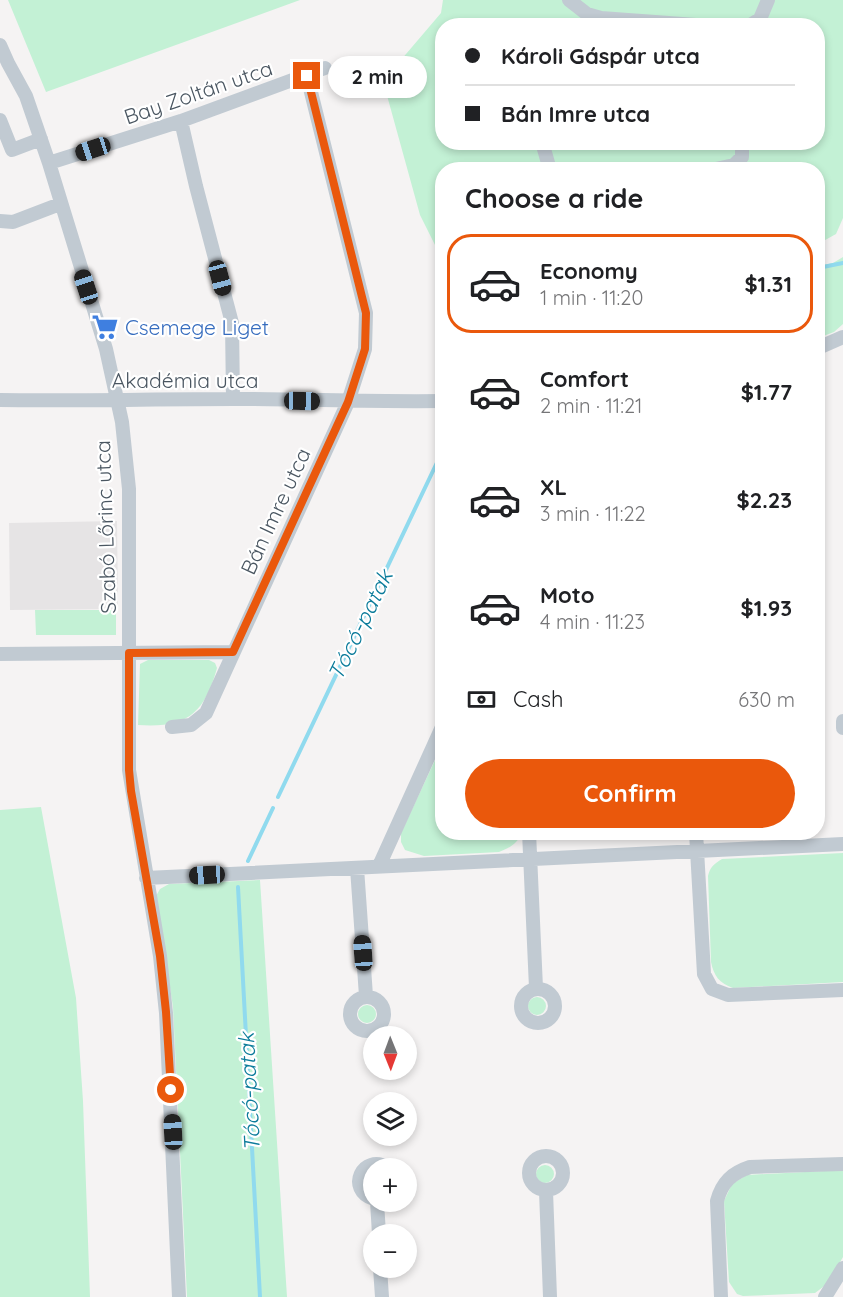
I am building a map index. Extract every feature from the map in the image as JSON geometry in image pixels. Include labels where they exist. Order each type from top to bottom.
[{"type":"street","points":[[569,0],[586,14],[601,18]]},
{"type":"street","points":[[760,18],[768,0]]},
{"type":"street","name":"Szabó Lőrinc utca","points":[[0,45],[4,59],[26,96],[49,163],[106,349],[122,422],[129,489],[129,770],[160,956],[166,1012],[179,1297]]},
{"type":"street","name":"Bay Zoltán utca","points":[[49,163],[181,121],[326,68]]},
{"type":"street","name":"Bán Imre utca","points":[[172,728],[191,725],[206,713],[348,402],[365,349],[366,313],[307,76]]},
{"type":"street","points":[[0,120],[12,150],[40,139]]},
{"type":"street","points":[[181,121],[232,323],[233,399]]},
{"type":"street","points":[[0,221],[13,222],[60,204]]},
{"type":"street","points":[[825,345],[843,337]]},
{"type":"street","name":"Akadémia utca","points":[[0,400],[435,401]]},
{"type":"street","points":[[0,654],[233,652]]},
{"type":"street","points":[[843,721],[843,728]]},
{"type":"street","points":[[379,866],[435,742]]},
{"type":"street","points":[[529,840],[536,988]]},
{"type":"street","points":[[696,840],[704,974],[711,989],[728,995],[843,990]]},
{"type":"street","points":[[146,878],[843,844]]},
{"type":"street","points":[[357,868],[366,996]]},
{"type":"street","points":[[721,1297],[717,1201],[720,1190],[727,1179],[738,1171],[750,1167],[843,1164]]},
{"type":"street","points":[[363,1170],[360,1174],[359,1186],[363,1192]]},
{"type":"street","points":[[546,1191],[550,1297]]},
{"type":"street","points":[[825,1297],[843,1268]]},
{"type":"street","points":[[381,1278],[382,1297]]},
{"type":"shaded area","points":[[117,521],[118,609],[10,610],[9,523]]},
{"type":"green space","points":[[8,0],[300,0],[46,92]]},
{"type":"green space","points":[[443,0],[843,0],[843,218],[836,234],[825,240],[825,162],[435,162],[435,245],[420,215],[383,81],[435,20],[435,150],[825,150],[825,18],[437,18],[441,13]]},
{"type":"green space","points":[[843,257],[843,324],[834,332],[825,335],[825,265]]},
{"type":"green space","points":[[35,610],[116,610],[116,635],[36,635]]},
{"type":"green space","points":[[148,660],[209,660],[215,663],[217,668],[206,697],[191,715],[169,724],[138,725],[140,664]]},
{"type":"green space","points":[[435,760],[435,840],[518,840],[499,852],[424,856],[405,850],[401,842],[401,833]]},
{"type":"green space","points":[[41,807],[76,998],[83,1101],[90,1297],[0,1297],[0,810]]},
{"type":"green space","points":[[843,853],[843,982],[733,988],[724,984],[716,975],[711,962],[708,876],[713,866],[722,859]]},
{"type":"green space","points":[[260,880],[287,1297],[187,1297],[173,1007],[156,896],[160,889],[169,884]]},
{"type":"green space","points":[[537,997],[543,1000],[546,1006],[543,1012],[537,1015],[531,1012],[528,1006],[531,1000]]},
{"type":"green space","points":[[367,1005],[373,1008],[376,1014],[373,1020],[367,1023],[361,1020],[358,1014],[361,1008]]},
{"type":"green space","points":[[545,1165],[551,1168],[554,1174],[551,1180],[545,1183],[539,1180],[536,1174],[539,1168]]},
{"type":"green space","points":[[843,1170],[843,1257],[827,1284],[815,1293],[743,1296],[737,1294],[729,1282],[724,1201],[732,1184],[747,1175]]},
{"type":"waterway","name":"Tócó-patak","points":[[825,267],[843,263]]},
{"type":"waterway","name":"Tócó-patak","points":[[278,797],[435,467]]},
{"type":"waterway","name":"Tócó-patak","points":[[248,861],[273,808]]},
{"type":"waterway","name":"Tócó-patak","points":[[238,887],[260,1297]]},
{"type":"place","name":"Csemege Liget","points":[[105,327]]},
{"type":"route","points":[[171,1090],[160,956],[131,791],[129,653],[233,652],[341,420],[365,349],[366,313],[307,76]]}]
